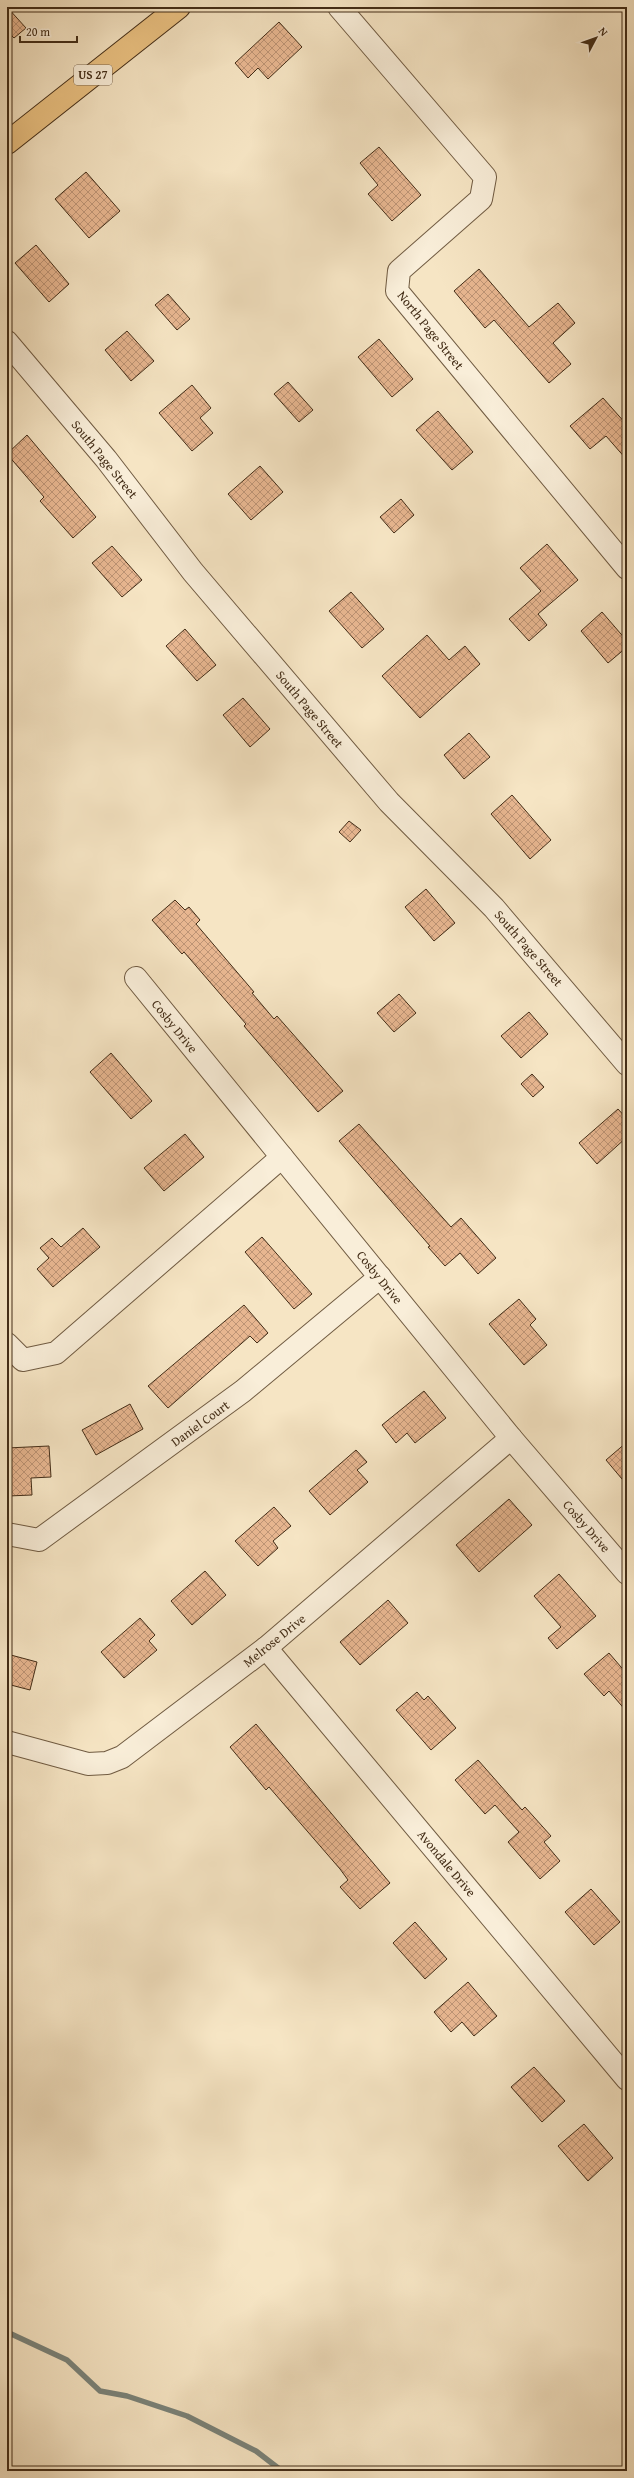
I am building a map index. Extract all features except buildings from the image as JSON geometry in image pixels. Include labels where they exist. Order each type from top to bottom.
[{"type":"highway","name":"US 27","points":[[7,143],[179,7]]},
{"type":"street","name":"North Page Street","points":[[339,7],[485,177],[481,199],[399,271],[397,291],[627,568]]},
{"type":"street","name":"South Page Street","points":[[7,342],[106,459],[193,572],[384,796],[494,908],[627,1064]]},
{"type":"street","name":"Cosby Drive","points":[[136,978],[511,1438],[627,1573]]},
{"type":"street","points":[[7,1344],[24,1360],[56,1353],[282,1157]]},
{"type":"street","name":"Daniel Court","points":[[7,1534],[39,1540],[243,1391],[380,1277]]},
{"type":"street","name":"Melrose Drive","points":[[7,1742],[88,1764],[107,1763],[122,1757],[266,1648],[511,1438]]},
{"type":"street","name":"Avondale Drive","points":[[266,1648],[627,2079]]},
{"type":"waterway","points":[[7,2332],[67,2360],[100,2391],[127,2396],[187,2416],[256,2451],[282,2471]]}]
